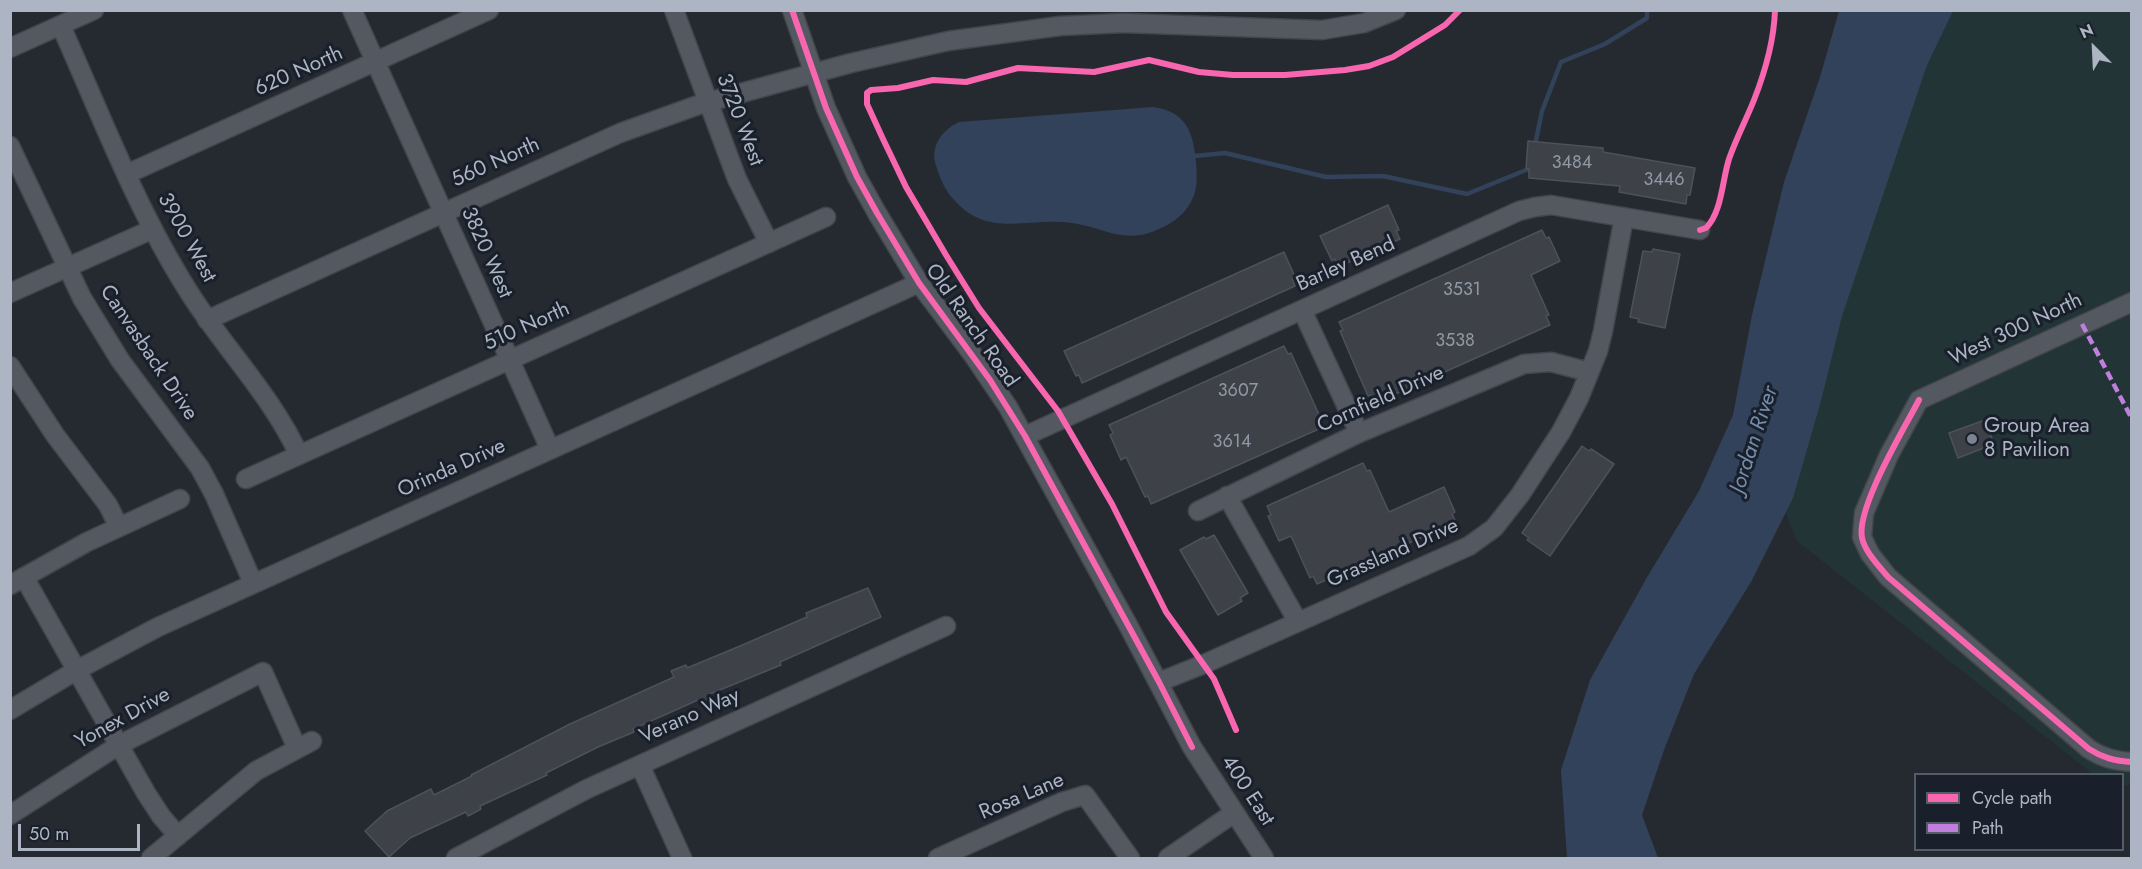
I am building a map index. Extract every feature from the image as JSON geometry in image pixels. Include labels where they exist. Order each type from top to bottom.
[{"type":"street","points":[[10,48],[94,10]]},
{"type":"street","name":"3820 West","points":[[351,10],[550,449]]},
{"type":"street","name":"620 North","points":[[127,174],[489,10]]},
{"type":"street","name":"3720 West","points":[[674,10],[737,179],[769,243]]},
{"type":"street","name":"Old Ranch Road","points":[[792,10],[813,74],[857,177],[919,283],[990,380],[1025,436],[1192,747]]},
{"type":"street","name":"560 North","points":[[207,320],[620,133],[707,102],[813,74],[948,41],[1038,28],[1123,23],[1322,30],[1364,23],[1396,10]]},
{"type":"street","name":"3900 West","points":[[61,26],[153,230],[187,290],[282,422],[299,455]]},
{"type":"street","name":"Canvasback Drive","points":[[10,146],[67,268],[99,327],[120,360],[200,468],[214,494],[253,583]]},
{"type":"street","name":"Barley Bend","points":[[1025,436],[1519,212],[1535,207],[1551,205],[1700,230]]},
{"type":"street","name":"510 North","points":[[246,478],[826,217]]},
{"type":"street","name":"Grassland Drive","points":[[1159,682],[1469,546],[1494,528],[1520,495],[1561,432],[1579,399],[1603,331],[1624,217]]},
{"type":"street","points":[[10,294],[153,230]]},
{"type":"street","name":"Orinda Drive","points":[[10,710],[77,670],[158,627],[919,283]]},
{"type":"street","name":"West 300 North","points":[[2132,302],[1919,400],[1890,455],[1864,513],[1862,537],[1870,554],[1888,577],[2089,749],[2107,758],[2132,762]]},
{"type":"street","points":[[1302,310],[1359,433]]},
{"type":"street","name":"Cornfield Drive","points":[[1198,511],[1359,433],[1524,364],[1551,362],[1589,372]]},
{"type":"street","points":[[10,366],[55,435],[108,505],[119,526]]},
{"type":"street","points":[[1227,496],[1298,622]]},
{"type":"street","points":[[151,858],[178,836],[161,816],[77,670],[17,581],[119,526],[180,498]]},
{"type":"street","name":"Verano Way","points":[[456,858],[587,789],[946,626]]},
{"type":"street","name":"Yonex Drive","points":[[10,815],[119,745],[262,672],[305,745],[256,771],[178,836]]},
{"type":"street","name":"400 East","points":[[1192,747],[1264,858]]},
{"type":"street","points":[[640,765],[682,858]]},
{"type":"street","name":"Rosa Lane","points":[[938,858],[1062,802],[1085,795],[1130,858]]},
{"type":"street","points":[[1168,858],[1234,813]]},
{"type":"shaded area","points":[[1930,11],[2131,11],[2131,784],[2124,786],[2124,773],[2092,773],[1797,541],[1780,499]]},
{"type":"water","name":"Jordan River","points":[[1839,11],[1953,11],[1927,65],[1842,316],[1821,401],[1793,498],[1751,582],[1694,674],[1664,750],[1642,815],[1658,858],[1567,858],[1561,770],[1590,680],[1646,579],[1699,491],[1733,415],[1752,315],[1784,182],[1820,77]]},
{"type":"water","points":[[1153,107],[1174,113],[1186,125],[1195,151],[1196,182],[1195,192],[1188,207],[1179,217],[1152,232],[1131,236],[1072,223],[1011,224],[982,220],[969,213],[952,198],[938,173],[934,155],[937,143],[948,129],[959,122]]},
{"type":"building","points":[[1528,141],[1603,148],[1603,152],[1695,168],[1690,195],[1687,195],[1686,204],[1619,192],[1620,186],[1529,178],[1529,169],[1526,169]]},
{"type":"building","points":[[1388,205],[1399,230],[1396,231],[1400,239],[1338,267],[1335,259],[1332,261],[1320,236]]},
{"type":"building","points":[[1542,230],[1546,238],[1549,237],[1560,261],[1531,275],[1549,315],[1546,316],[1550,325],[1375,403],[1371,395],[1368,396],[1340,331],[1343,330],[1339,322]]},
{"type":"building","points":[[1653,249],[1680,254],[1665,328],[1638,322],[1639,319],[1630,317],[1643,251],[1652,252]]},
{"type":"building","points":[[1284,252],[1295,277],[1292,278],[1295,286],[1082,383],[1079,375],[1076,376],[1064,351]]},
{"type":"building","points":[[1284,346],[1288,354],[1291,353],[1312,399],[1321,419],[1318,420],[1321,428],[1151,504],[1148,496],[1145,497],[1126,457],[1121,460],[1110,435],[1113,433],[1109,425]]},
{"type":"building","name":"Group Area 8 Pavilion","points":[[1985,420],[1994,444],[1958,458],[1949,433]]},
{"type":"building","points":[[1582,446],[1614,464],[1550,556],[1527,540],[1529,538],[1522,533]]},
{"type":"building","points":[[1363,463],[1367,471],[1370,470],[1389,512],[1444,487],[1455,512],[1452,514],[1456,522],[1317,584],[1313,576],[1310,578],[1291,536],[1279,541],[1268,516],[1271,515],[1267,506]]},
{"type":"building","points":[[1214,535],[1248,593],[1240,598],[1242,601],[1218,615],[1180,550],[1204,537],[1206,539]]},
{"type":"building","points":[[868,588],[881,617],[780,662],[781,665],[710,694],[711,698],[699,703],[698,700],[633,729],[634,732],[598,747],[546,773],[547,775],[480,806],[481,809],[468,816],[466,812],[410,838],[389,857],[365,831],[387,811],[431,789],[434,795],[570,724],[674,677],[671,671],[686,665],[687,668],[740,646],[807,617],[806,613]]},
{"type":"waterway","points":[[1535,145],[1542,111],[1561,62],[1605,44],[1647,18],[1647,10]]},
{"type":"waterway","points":[[1195,156],[1225,153],[1326,177],[1383,176],[1467,194],[1531,168],[1531,165]]},
{"type":"marked path","points":[[2082,324],[2132,419]]},
{"type":"cycle path","points":[[792,10],[826,108],[857,177],[919,283],[990,380],[1025,436],[1192,747]]},
{"type":"cycle path","points":[[1236,730],[1214,679],[1166,612],[1112,504],[1058,411],[979,308],[906,187],[867,104],[867,93],[871,90],[898,88],[933,80],[966,82],[1018,68],[1094,72],[1149,60],[1199,72],[1233,75],[1285,75],[1345,70],[1369,66],[1393,57],[1445,25],[1460,10]]},
{"type":"cycle path","points":[[1700,230],[1706,228],[1715,214],[1729,159],[1762,78],[1771,45],[1775,10]]},
{"type":"cycle path","points":[[1919,400],[1873,489],[1866,508],[1862,525],[1862,538],[1866,548],[1888,577],[2089,749],[2099,755],[2132,762]]},
{"type":"place","name":"Group Area 8 Pavilion","points":[[1972,439]]}]
